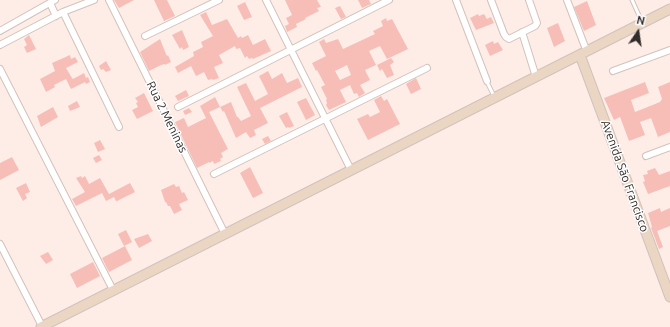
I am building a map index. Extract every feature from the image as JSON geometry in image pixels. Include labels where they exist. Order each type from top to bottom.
[{"type":"main road","points":[[41,327],[670,9]]},
{"type":"main road","name":"Avenida São Francisco","points":[[583,53],[670,297]]},
{"type":"street","points":[[0,45],[63,12],[94,0]]},
{"type":"street","name":"Rua 2 Meninas","points":[[109,0],[225,234]]},
{"type":"street","points":[[145,36],[219,0]]},
{"type":"street","points":[[266,0],[352,170]]},
{"type":"street","points":[[178,107],[389,0]]},
{"type":"street","points":[[456,0],[487,81]]},
{"type":"street","points":[[491,0],[506,37],[509,39],[535,26],[537,23],[529,0]]},
{"type":"street","points":[[567,0],[583,53]]},
{"type":"street","points":[[0,31],[53,1],[56,16]]},
{"type":"street","points":[[63,12],[120,128]]},
{"type":"street","points":[[522,32],[536,77]]},
{"type":"street","points":[[613,71],[670,50]]},
{"type":"street","points":[[214,174],[427,68]]},
{"type":"street","points":[[0,69],[113,290]]},
{"type":"street","points":[[646,156],[670,147]]},
{"type":"street","points":[[0,244],[41,327]]},
{"type":"lane","points":[[632,0],[643,23]]},
{"type":"lane","points":[[487,81],[495,98]]},
{"type":"building","points":[[114,0],[134,0],[119,8]]},
{"type":"building","points":[[154,0],[167,0],[175,16],[164,21]]},
{"type":"building","points":[[285,0],[317,0],[321,7],[317,8],[319,11],[305,18],[306,19],[296,24],[297,27],[287,32],[285,26],[289,24],[286,18],[292,15]]},
{"type":"building","points":[[358,0],[369,0],[371,4],[362,8]]},
{"type":"building","points":[[587,1],[596,25],[584,31],[574,7]]},
{"type":"building","points":[[245,2],[252,17],[244,20],[237,6]]},
{"type":"building","points":[[340,6],[346,17],[341,19],[335,8]]},
{"type":"building","points":[[206,12],[212,25],[227,19],[238,38],[248,35],[253,45],[265,39],[271,51],[253,59],[249,59],[247,56],[245,58],[240,48],[236,49],[235,46],[219,55],[223,63],[214,67],[219,78],[213,80],[208,80],[204,72],[196,76],[191,66],[178,73],[175,67],[194,56],[193,52],[203,47],[201,42],[213,36],[200,15]]},
{"type":"building","points":[[478,14],[479,16],[484,14],[487,19],[491,17],[494,23],[476,30],[470,18]]},
{"type":"building","points":[[386,18],[387,21],[392,19],[408,49],[387,59],[380,46],[369,51],[376,65],[365,70],[370,80],[360,85],[365,93],[359,97],[357,93],[354,94],[350,85],[340,90],[346,102],[329,110],[326,105],[327,99],[321,87],[325,85],[312,63],[326,56],[319,42],[324,39],[326,43],[338,39],[343,49],[375,34],[373,31],[383,26],[381,21]],"holes":[[[347,65],[351,75],[340,80],[335,71]]]},
{"type":"building","points":[[558,23],[565,41],[554,47],[547,28]]},
{"type":"building","points":[[182,30],[189,47],[183,50],[182,47],[180,49],[172,35]]},
{"type":"building","points":[[29,35],[36,49],[27,53],[24,47],[27,45],[24,39]]},
{"type":"building","points":[[160,39],[171,62],[149,71],[140,52]]},
{"type":"building","points":[[493,41],[494,44],[498,42],[503,50],[490,56],[485,45]]},
{"type":"building","points":[[70,55],[71,59],[75,57],[78,62],[66,68],[72,78],[73,79],[84,73],[90,82],[86,84],[85,82],[71,89],[66,79],[54,85],[55,87],[46,92],[40,79],[55,71],[52,63]]},
{"type":"building","points":[[391,58],[394,62],[390,65],[394,75],[387,78],[382,69],[380,71],[377,65]]},
{"type":"building","points":[[106,61],[111,70],[106,72],[103,69],[101,70],[99,66]]},
{"type":"building","points":[[268,71],[272,79],[282,73],[287,83],[298,78],[302,87],[260,108],[268,123],[254,130],[256,135],[250,138],[246,132],[236,138],[224,111],[223,112],[220,107],[231,102],[237,117],[241,121],[251,116],[237,87],[246,83],[255,101],[268,94],[259,76]]},
{"type":"building","points":[[416,78],[421,89],[411,94],[406,84]]},
{"type":"building","points":[[645,82],[649,93],[631,100],[635,112],[660,102],[662,99],[658,87],[670,82],[670,132],[658,137],[651,118],[640,122],[645,135],[629,141],[620,117],[614,120],[604,98]]},
{"type":"building","points":[[186,90],[189,96],[178,101],[175,96]]},
{"type":"building","points":[[144,93],[153,111],[137,119],[132,110],[138,107],[136,103],[138,102],[135,98]]},
{"type":"building","points":[[381,96],[384,101],[387,99],[400,124],[368,140],[357,119],[368,114],[370,117],[380,112],[374,100]]},
{"type":"building","points":[[215,97],[220,107],[209,112],[228,149],[221,153],[223,157],[220,159],[221,161],[214,164],[213,161],[209,162],[197,168],[175,122],[184,118],[188,127],[206,118],[200,106]]},
{"type":"building","points":[[306,98],[315,115],[306,120],[297,102]]},
{"type":"building","points":[[77,101],[80,107],[70,111],[68,106]]},
{"type":"building","points":[[53,107],[58,117],[41,127],[37,116]]},
{"type":"building","points":[[189,108],[192,112],[185,115],[183,111]]},
{"type":"building","points":[[287,112],[294,126],[289,128],[286,128],[279,116]]},
{"type":"building","points":[[268,136],[271,141],[265,144],[262,139]]},
{"type":"building","points":[[100,140],[105,149],[98,152],[94,143]]},
{"type":"building","points":[[99,155],[102,160],[96,163],[93,158]]},
{"type":"building","points":[[12,157],[19,170],[0,180],[0,163]]},
{"type":"building","points":[[250,167],[263,193],[253,198],[240,173]]},
{"type":"building","points":[[655,168],[659,175],[670,171],[670,186],[648,194],[643,182],[645,181],[643,175],[648,174],[647,171]]},
{"type":"building","points":[[81,176],[82,178],[85,176],[89,184],[100,178],[109,194],[130,183],[135,192],[117,201],[114,197],[106,201],[102,193],[76,206],[72,199],[85,192],[76,178]]},
{"type":"building","points":[[26,183],[30,192],[25,194],[27,198],[23,201],[16,188]]},
{"type":"building","points":[[174,184],[176,187],[179,186],[182,193],[184,192],[188,200],[179,204],[182,210],[174,214],[170,206],[168,206],[165,202],[161,190]]},
{"type":"building","points":[[660,208],[661,212],[670,208],[670,226],[657,231],[663,247],[659,249],[651,228],[648,213]]},
{"type":"building","points":[[126,230],[132,242],[124,246],[118,234]]},
{"type":"building","points":[[148,234],[152,241],[139,248],[134,239]]},
{"type":"building","points":[[125,246],[132,260],[109,272],[102,258]]},
{"type":"building","points":[[48,252],[53,260],[46,264],[40,256]]},
{"type":"building","points":[[93,262],[100,276],[77,288],[70,274]]}]
